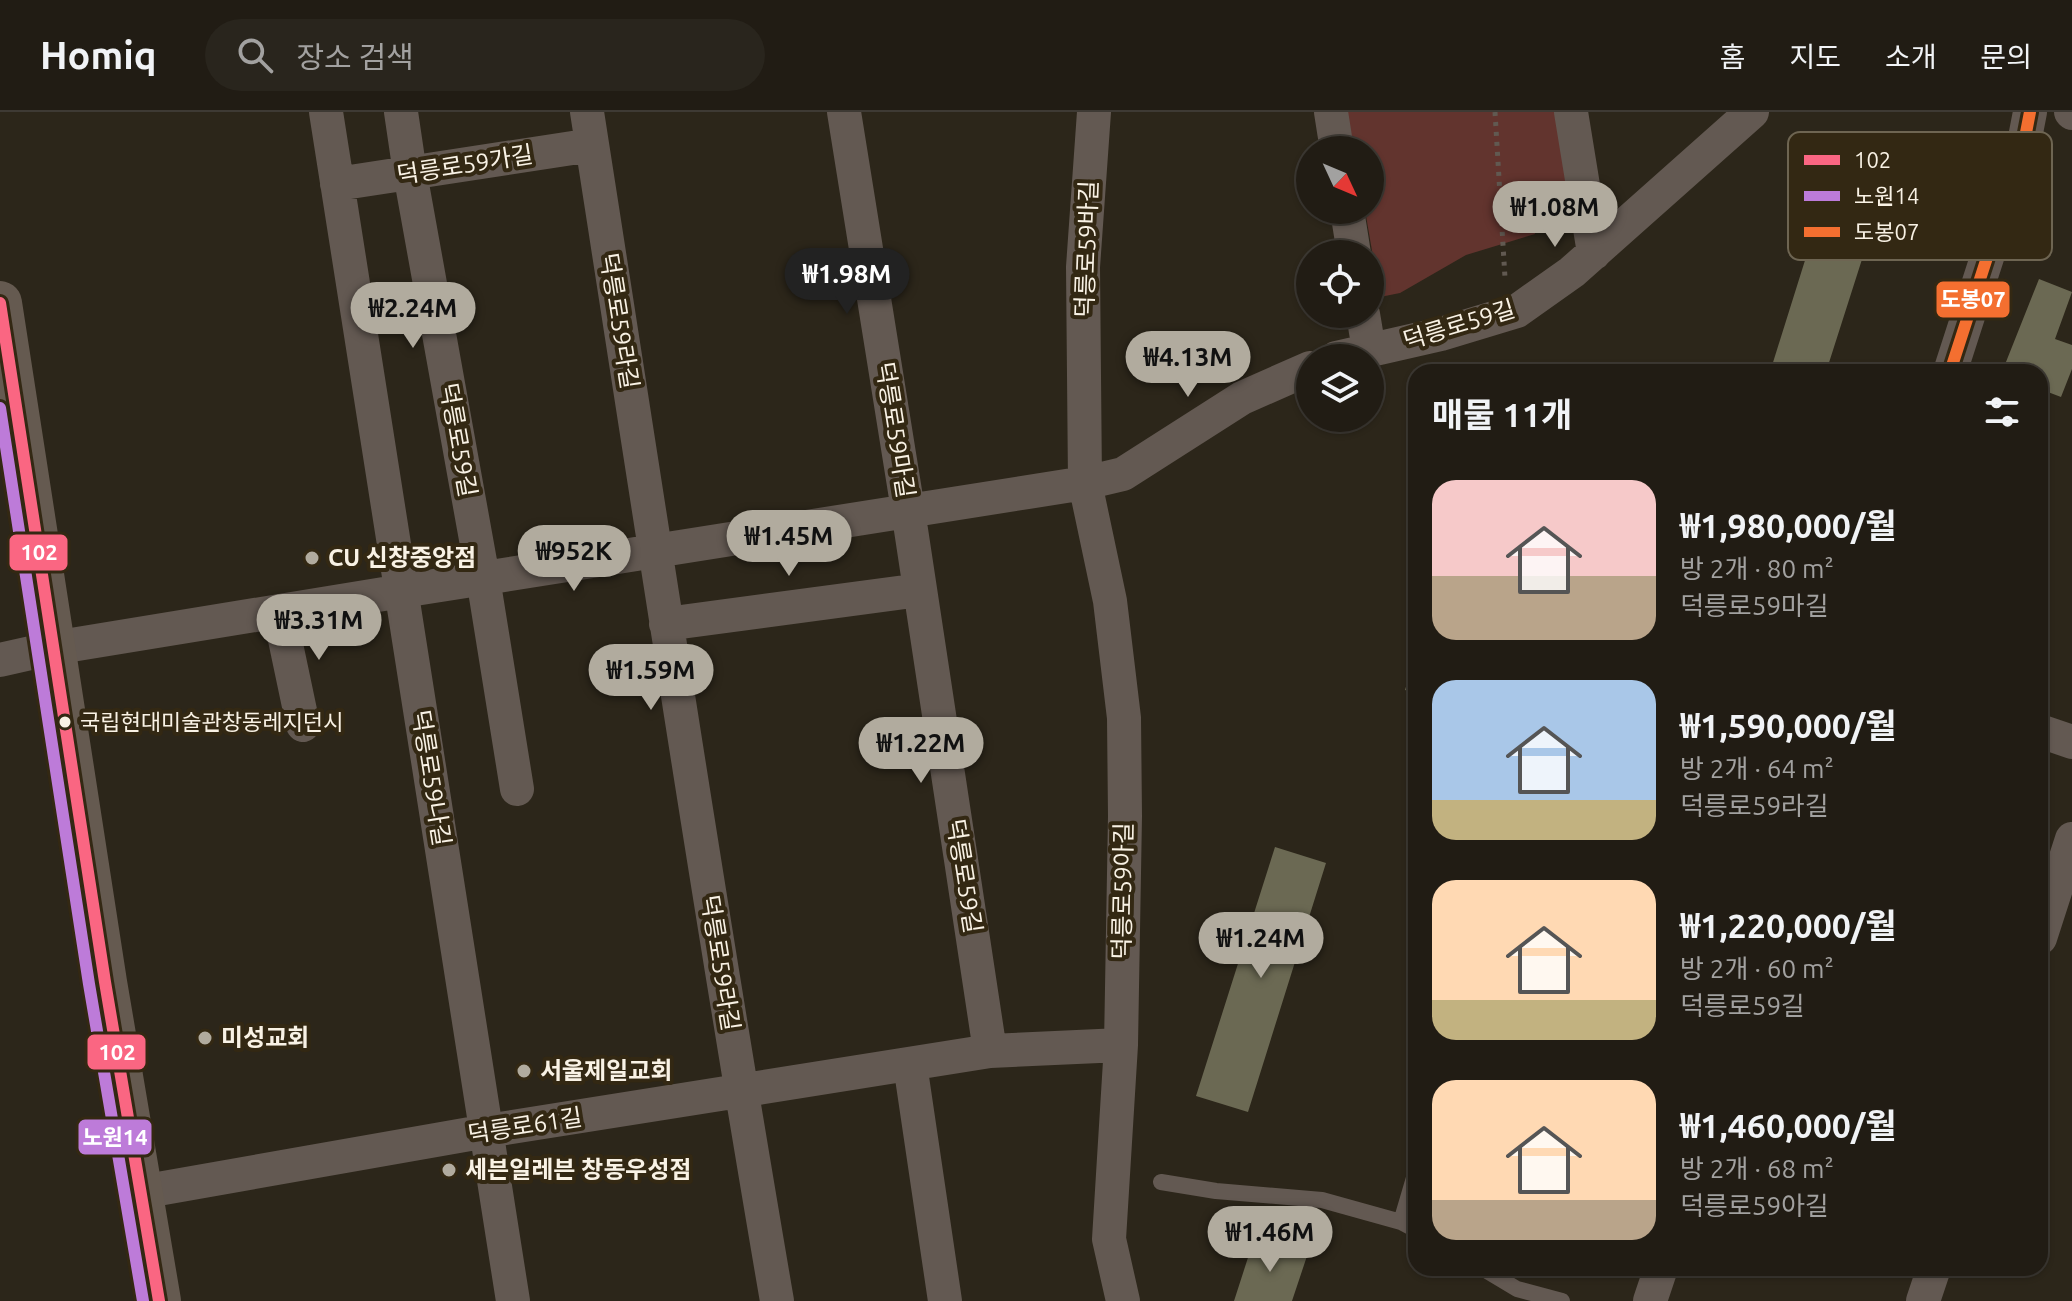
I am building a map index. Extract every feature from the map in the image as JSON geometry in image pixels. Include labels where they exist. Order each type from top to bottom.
[{"type":"main road","points":[[0,303],[107,997],[159,1301]]},
{"type":"street","name":"덕릉로59나길","points":[[326,112],[513,1301]]},
{"type":"street","name":"덕릉로59길","points":[[401,112],[517,789]]},
{"type":"street","name":"덕릉로59라길","points":[[587,112],[654,551],[777,1301]]},
{"type":"street","name":"덕릉로59마길","points":[[844,112],[908,510]]},
{"type":"street","name":"덕릉로59바길","points":[[1085,483],[1083,267],[1094,112]]},
{"type":"street","points":[[1331,112],[1335,136]]},
{"type":"street","points":[[1571,112],[1594,253]]},
{"type":"street","name":"덕릉로59길","points":[[1384,347],[1441,334],[1517,311],[1572,272],[1752,112]]},
{"type":"street","points":[[2026,132],[2030,112]]},
{"type":"street","name":"덕릉로59가길","points":[[337,184],[592,145]]},
{"type":"street","points":[[1953,364],[1986,260]]},
{"type":"street","points":[[0,660],[53,648],[279,611],[1085,483],[1123,474],[1242,398],[1296,374]]},
{"type":"street","name":"덕릉로59아길","points":[[1085,483],[1110,601],[1124,718],[1121,1045],[1109,1239],[1123,1301]]},
{"type":"street","name":"덕릉로59길","points":[[908,510],[990,1051]]},
{"type":"street","points":[[666,624],[920,590]]},
{"type":"street","points":[[279,611],[303,725]]},
{"type":"street","points":[[2048,734],[2072,742]]},
{"type":"street","points":[[2048,913],[2072,839]]},
{"type":"street","name":"덕릉로61길","points":[[141,1192],[487,1131],[990,1051],[1121,1045]]},
{"type":"street","points":[[910,1064],[945,1301]]},
{"type":"street","points":[[1650,1301],[1658,1276]]},
{"type":"street","points":[[1923,1301],[1931,1276]]},
{"type":"lane","points":[[1161,1182],[1216,1191],[1322,1200],[1408,1226]]},
{"type":"lane","points":[[1495,1276],[1517,1289],[1562,1301]]},
{"type":"path","points":[[1489,320],[1506,282],[1495,112]]},
{"type":"shaded area","points":[[1347,112],[1560,112],[1575,198],[1532,209],[1535,234],[1466,255],[1400,293],[1384,296],[1384,240],[1370,240],[1367,224],[1384,224],[1384,136],[1351,136]]},
{"type":"building","points":[[1805,260],[1862,260],[1829,364],[1773,364]]},
{"type":"building","points":[[2039,279],[2072,292],[2055,339],[2072,345],[2072,369],[2061,397],[2048,392],[2048,364],[2005,364]]},
{"type":"building","points":[[1275,847],[1326,863],[1248,1112],[1196,1096]]},
{"type":"building","points":[[1254,1239],[1307,1256],[1292,1301],[1234,1301]]},
{"type":"transit line","name":"도봉07","points":[[2026,132],[2030,112]]},
{"type":"transit line","name":"도봉07","points":[[1953,364],[1986,260]]},
{"type":"transit line","name":"102","points":[[0,303],[105,982],[159,1301]]},
{"type":"transit line","name":"노원14","points":[[0,408],[89,984],[143,1301]]},
{"type":"place","name":"CU 신창중앙점","points":[[312,558]]},
{"type":"place","name":"국립현대미술관창동레지던시","points":[[65,722]]},
{"type":"place","name":"미성교회","points":[[205,1038]]},
{"type":"place","name":"서울제일교회","points":[[524,1071]]},
{"type":"place","name":"세븐일레븐 창동우성점","points":[[449,1170]]}]
